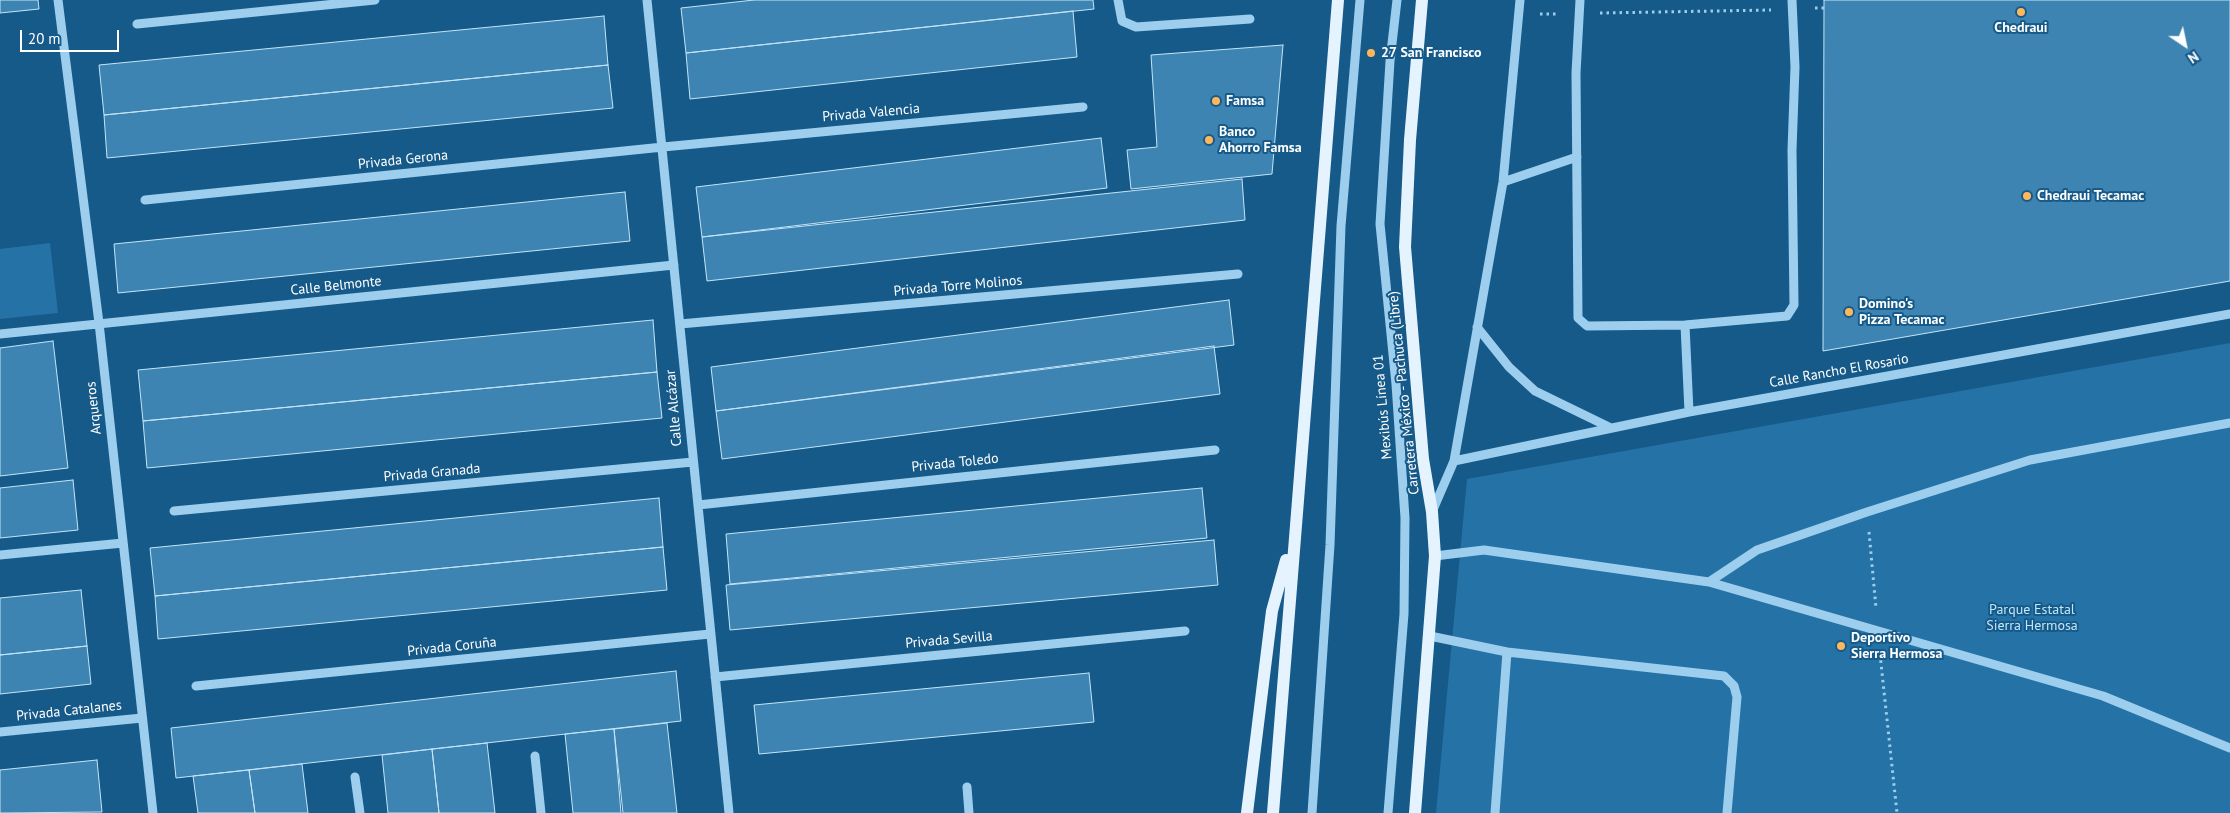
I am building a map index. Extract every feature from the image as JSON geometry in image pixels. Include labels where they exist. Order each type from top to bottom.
[{"type":"main road","points":[[1273,813],[1294,531],[1338,0]]},
{"type":"main road","name":"Carretera México - Pachuca (Libre)","points":[[1415,813],[1435,556],[1432,512],[1423,459],[1405,247],[1410,140],[1422,0]]},
{"type":"main road","points":[[1247,813],[1272,611],[1294,531]]},
{"type":"street","name":"Arqueros","points":[[58,0],[99,323],[153,813]]},
{"type":"street","points":[[137,24],[376,0]]},
{"type":"street","name":"Calle Alcázar","points":[[647,0],[728,813]]},
{"type":"street","points":[[1118,0],[1122,21],[1136,27],[1250,19]]},
{"type":"street","points":[[1312,813],[1330,545],[1341,226],[1360,0]]},
{"type":"street","name":"Mexibús Línea 01","points":[[1388,813],[1404,614],[1405,518],[1396,384],[1380,224],[1390,61],[1397,0]]},
{"type":"street","points":[[1432,512],[1454,461],[1504,182],[1520,0]]},
{"type":"street","points":[[1580,0],[1576,73],[1578,318],[1587,326],[1685,325],[1787,316],[1794,305],[1792,150],[1795,67],[1792,5]]},
{"type":"street","name":"Privada Valencia","points":[[662,147],[1083,107]]},
{"type":"street","name":"Privada Gerona","points":[[145,200],[662,147]]},
{"type":"street","points":[[1504,182],[1577,157]]},
{"type":"street","name":"Calle Belmonte","points":[[0,334],[674,265]]},
{"type":"street","name":"Privada Torre Molinos","points":[[680,324],[1238,274]]},
{"type":"street","name":"Calle Rancho El Rosario","points":[[1454,461],[1689,412],[2230,314]]},
{"type":"street","points":[[1685,325],[1689,412]]},
{"type":"street","points":[[1478,327],[1509,367],[1535,392],[1611,429]]},
{"type":"street","points":[[1709,582],[1757,550],[1867,512],[2030,460],[2230,423]]},
{"type":"street","name":"Privada Toledo","points":[[698,505],[1215,450]]},
{"type":"street","name":"Privada Granada","points":[[174,511],[693,462]]},
{"type":"street","points":[[0,555],[123,543]]},
{"type":"street","points":[[1435,556],[1484,550],[1709,582],[2103,696],[2230,748]]},
{"type":"street","name":"Privada Sevilla","points":[[715,677],[1185,631]]},
{"type":"street","name":"Privada Coruña","points":[[196,686],[710,634]]},
{"type":"street","points":[[1430,636],[1507,652],[1724,676],[1734,686],[1737,698],[1727,813]]},
{"type":"street","points":[[1495,813],[1507,652]]},
{"type":"street","name":"Privada Catalanes","points":[[0,732],[142,718]]},
{"type":"street","points":[[535,756],[541,813]]},
{"type":"street","points":[[355,776],[360,813]]},
{"type":"street","points":[[967,787],[969,813]]},
{"type":"path","points":[[1519,15],[1792,5],[1824,8]]},
{"type":"path","points":[[1867,512],[1897,813]]},
{"type":"green space","points":[[50,243],[58,313],[0,319],[0,249]]},
{"type":"green space","name":"Deportivo Sierra Hermosa","points":[[2230,343],[2230,813],[1436,813],[1467,479]]},
{"type":"building","points":[[0,0],[38,0],[39,9],[0,13]]},
{"type":"building","points":[[754,0],[1093,0],[1094,9],[686,53],[681,8]]},
{"type":"building","name":"Chedraui Tecamac","points":[[1824,0],[2230,0],[2230,281],[1823,351]]},
{"type":"building","points":[[1073,11],[1077,57],[690,99],[686,53]]},
{"type":"building","points":[[604,16],[608,65],[104,115],[99,65]]},
{"type":"building","name":"Famsa","points":[[1283,45],[1272,174],[1131,189],[1127,150],[1157,147],[1151,55]]},
{"type":"building","points":[[608,65],[613,108],[107,158],[104,115]]},
{"type":"building","points":[[1101,138],[1107,188],[702,237],[696,187]]},
{"type":"building","points":[[1242,179],[1245,220],[707,281],[702,237]]},
{"type":"building","points":[[625,192],[630,241],[118,293],[114,244]]},
{"type":"building","points":[[1229,300],[1234,345],[716,411],[711,367]]},
{"type":"building","points":[[653,320],[657,372],[143,421],[138,370]]},
{"type":"building","points":[[53,341],[68,468],[0,476],[0,348]]},
{"type":"building","points":[[1214,346],[1220,394],[722,459],[716,411]]},
{"type":"building","points":[[657,372],[662,418],[147,468],[143,421]]},
{"type":"building","points":[[73,480],[78,530],[0,538],[0,488]]},
{"type":"building","points":[[1202,488],[1207,538],[730,584],[726,534]]},
{"type":"building","points":[[659,498],[663,547],[155,596],[150,548]]},
{"type":"building","points":[[1214,540],[1218,585],[730,630],[726,585]]},
{"type":"building","points":[[663,547],[667,590],[158,639],[155,596]]},
{"type":"building","points":[[81,590],[87,646],[0,655],[0,598]]},
{"type":"building","points":[[87,646],[91,684],[0,694],[0,655]]},
{"type":"building","points":[[676,671],[681,721],[176,778],[171,728]]},
{"type":"building","points":[[1089,673],[1094,722],[759,754],[754,705]]},
{"type":"building","points":[[667,723],[677,813],[623,813],[614,729]]},
{"type":"building","points":[[614,729],[621,813],[573,813],[565,734]]},
{"type":"building","points":[[487,743],[495,813],[439,813],[432,749]]},
{"type":"building","points":[[432,749],[439,813],[388,813],[382,755]]},
{"type":"building","points":[[97,760],[102,812],[0,813],[0,770]]},
{"type":"building","points":[[302,764],[308,813],[255,813],[249,770]]},
{"type":"building","points":[[249,770],[255,813],[198,813],[193,776]]},
{"type":"place","name":"Chedraui","points":[[2021,12]]},
{"type":"place","name":"27 San Francisco","points":[[1371,53]]},
{"type":"place","name":"Famsa","points":[[1216,101]]},
{"type":"place","name":"Banco Ahorro Famsa","points":[[1209,140]]},
{"type":"place","name":"Chedraui Tecamac","points":[[2027,196]]},
{"type":"place","name":"Domino's Pizza Tecamac","points":[[1849,312]]},
{"type":"place","name":"Deportivo Sierra Hermosa","points":[[1841,646]]},
{"type":"park label","name":"Parque Estatal Sierra Hermosa","points":[[2032,618]]}]
